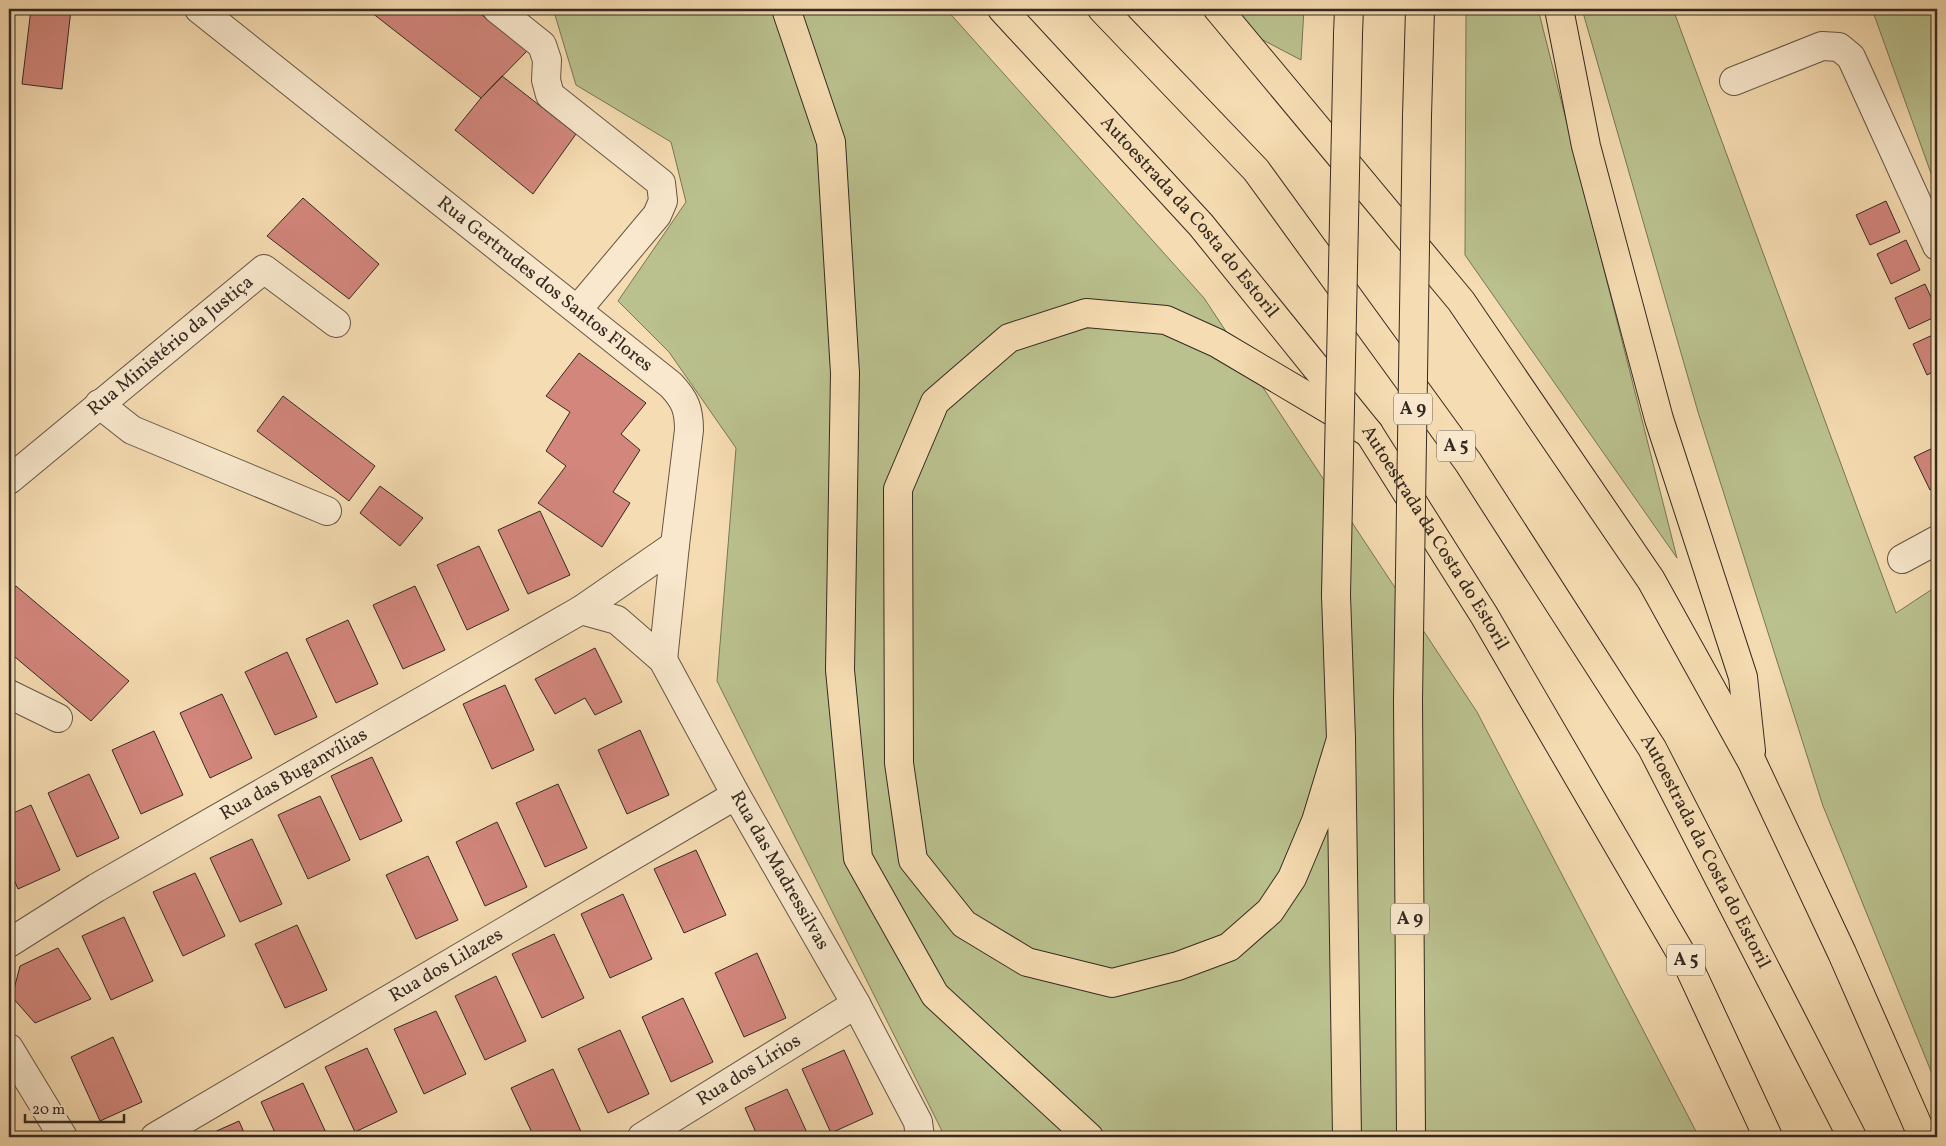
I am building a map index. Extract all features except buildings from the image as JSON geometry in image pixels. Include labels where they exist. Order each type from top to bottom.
[{"type":"highway","points":[[786,9],[831,142],[845,373],[840,670],[858,858],[935,995],[1088,1137]]},
{"type":"highway","name":"Autoestrada da Costa do Estoril","points":[[1002,9],[1200,225],[1369,433],[1484,615],[1689,967],[1768,1137]]},
{"type":"highway","name":"Autoestrada da Costa do Estoril","points":[[1102,9],[1256,170],[1468,462],[1652,748],[1852,1137]]},
{"type":"highway","points":[[1218,9],[1461,301],[1651,580],[1752,762],[1842,953],[1923,1137]]},
{"type":"highway","name":"A 9","points":[[1411,1137],[1408,701],[1420,9]]},
{"type":"highway","points":[[1558,9],[1586,146],[1659,419],[1743,677],[1752,762]]},
{"type":"highway","points":[[1347,1137],[1341,739],[1336,595],[1349,22]]},
{"type":"highway","points":[[1341,739],[1316,821],[1292,878],[1270,911],[1228,947],[1178,966],[1112,983],[1027,962],[964,924],[913,860],[898,763],[898,489],[935,402],[1009,338],[1086,313],[1166,320],[1217,342],[1369,433]]},
{"type":"street","name":"Rua Gertrudes dos Santos Flores","points":[[198,9],[578,309],[671,385],[683,398],[689,414],[689,430],[663,660]]},
{"type":"street","points":[[497,9],[542,45],[547,60],[546,80],[550,95],[661,183],[663,201],[657,215],[578,309]]},
{"type":"street","points":[[1734,81],[1822,46],[1838,47],[1851,57],[1937,246]]},
{"type":"street","name":"Rua Ministério da Justiça","points":[[9,480],[264,269],[336,323]]},
{"type":"street","points":[[99,404],[132,430],[327,512]]},
{"type":"street","points":[[1902,559],[1937,540]]},
{"type":"street","name":"Rua das Buganvílias","points":[[9,943],[96,888],[581,610],[675,545]]},
{"type":"street","name":"Rua das Madressilvas","points":[[581,610],[617,620],[663,660],[736,795],[856,1004],[918,1122],[920,1137]]},
{"type":"street","points":[[9,694],[58,718]]},
{"type":"street","name":"Rua dos Lilazes","points":[[156,1137],[736,795]]},
{"type":"street","name":"Rua dos Lírios","points":[[642,1137],[856,1004]]},
{"type":"street","points":[[9,1048],[63,1137]]},
{"type":"green space","points":[[547,9],[946,9],[1204,298],[1477,712],[1699,1137],[945,1137],[717,681],[736,448],[669,352],[618,301],[686,202],[671,142],[576,85],[555,15]]},
{"type":"green space","points":[[1204,9],[1304,9],[1301,60]]},
{"type":"green space","points":[[1466,9],[1538,9],[1677,558],[1465,255]]},
{"type":"green space","points":[[1582,9],[1673,9],[1896,613],[1937,586],[1937,1086],[1823,806],[1698,412]]},
{"type":"green space","points":[[1872,9],[1937,9],[1937,190]]}]
